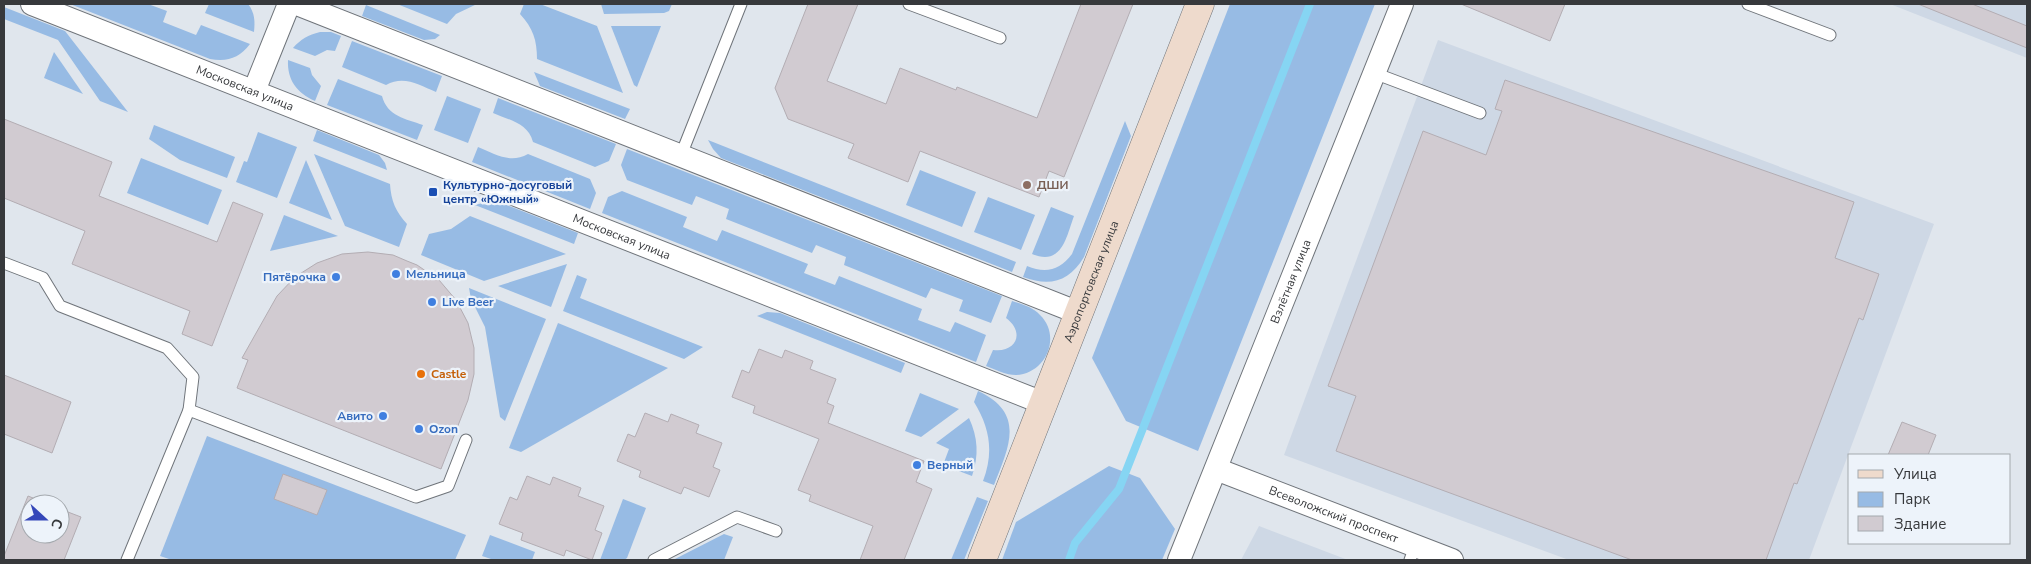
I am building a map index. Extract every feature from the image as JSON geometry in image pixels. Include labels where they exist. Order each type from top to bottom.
[{"type":"street","name":"Московская улица","points":[[32,4],[1043,403]]},
{"type":"street","points":[[254,91],[288,4]]},
{"type":"street","points":[[297,4],[1079,313]]},
{"type":"street","name":"Аэропортовская улица","points":[[982,560],[1200,4]]},
{"type":"street","name":"Взлётная улица","points":[[1179,560],[1402,4]]},
{"type":"street","name":"Всеволожский проспект","points":[[1216,469],[1412,553],[1447,559]]},
{"type":"lane","points":[[681,156],[741,4]]},
{"type":"lane","points":[[909,4],[1000,38]]},
{"type":"lane","points":[[1748,4],[1830,35]]},
{"type":"lane","points":[[1374,74],[1480,113]]},
{"type":"lane","points":[[4,263],[43,278],[60,306],[167,348],[193,377],[189,410],[131,559]]},
{"type":"lane","points":[[189,410],[416,497],[448,486],[466,440]]},
{"type":"lane","points":[[654,560],[737,516],[776,531]]},
{"type":"shaded area","points":[[1890,4],[2027,4],[2027,58]]},
{"type":"shaded area","points":[[1438,40],[1934,224],[1809,560],[1569,560],[1284,455]]},
{"type":"shaded area","points":[[1259,526],[1348,560],[1241,560]]},
{"type":"green space","points":[[70,4],[148,4],[167,11],[163,22],[196,35],[201,25],[250,44],[242,53],[233,58],[222,60],[210,59]]},
{"type":"green space","points":[[209,4],[248,4],[254,17],[254,32],[205,13]]},
{"type":"green space","points":[[397,4],[477,4],[456,14],[447,24]]},
{"type":"green space","points":[[524,4],[540,4],[597,26],[623,93],[537,59],[533,35],[528,24],[520,14]]},
{"type":"green space","points":[[601,4],[672,4],[669,11],[664,13],[604,14]]},
{"type":"green space","points":[[1230,4],[1375,4],[1198,451],[1126,421],[1092,358]]},
{"type":"green space","points":[[366,5],[440,35],[435,39],[424,40],[362,16]]},
{"type":"green space","points":[[4,7],[65,31],[128,112],[100,101],[58,40],[4,19]]},
{"type":"green space","points":[[611,26],[661,26],[637,87],[634,85]]},
{"type":"green space","points":[[320,32],[331,32],[341,36],[335,51],[327,50],[315,56],[293,48],[305,38]]},
{"type":"green space","points":[[352,41],[442,76],[436,92],[405,81],[386,85],[342,67]]},
{"type":"green space","points":[[54,52],[83,94],[44,78]]},
{"type":"green space","points":[[288,60],[310,68],[312,75],[321,86],[315,101],[303,94],[294,85],[289,74]]},
{"type":"green space","points":[[534,72],[630,109],[625,119],[540,86]]},
{"type":"green space","points":[[338,79],[382,96],[388,108],[398,116],[423,125],[417,140],[327,105]]},
{"type":"green space","points":[[447,96],[481,109],[468,143],[434,130]]},
{"type":"green space","points":[[498,98],[616,144],[609,161],[595,167],[533,142],[527,130],[522,126],[493,113]]},
{"type":"green space","points":[[1125,121],[1131,136],[1084,257],[1072,272],[1058,280],[1042,282],[1023,277],[1027,266],[1040,270],[1052,269],[1063,264],[1072,254]]},
{"type":"green space","points":[[154,125],[235,157],[227,178],[180,160],[149,139]]},
{"type":"green space","points":[[317,130],[379,155],[385,163],[387,170],[313,141]]},
{"type":"green space","points":[[258,132],[297,147],[277,198],[236,182],[244,161],[247,162]]},
{"type":"green space","points":[[708,140],[1016,262],[1012,272],[721,158]]},
{"type":"green space","points":[[478,147],[509,158],[528,154],[590,179],[596,193],[590,209],[472,162]]},
{"type":"green space","points":[[627,149],[1002,296],[991,323],[959,311],[963,300],[931,288],[926,298],[844,265],[846,257],[816,245],[812,253],[726,219],[729,209],[696,196],[692,205],[627,180],[621,165]]},
{"type":"green space","points":[[314,154],[390,184],[395,206],[407,224],[399,247],[345,226]]},
{"type":"green space","points":[[141,158],[222,190],[208,225],[127,193]]},
{"type":"green space","points":[[306,160],[332,220],[289,203]]},
{"type":"green space","points":[[920,170],[976,192],[962,227],[906,205]]},
{"type":"green space","points":[[622,191],[687,217],[683,227],[717,241],[722,230],[808,264],[804,273],[835,285],[839,276],[922,309],[918,320],[950,332],[955,322],[986,335],[976,362],[602,213],[608,197]]},
{"type":"green space","points":[[988,197],[1035,215],[1021,250],[974,232]]},
{"type":"green space","points":[[494,200],[578,233],[574,244],[475,205]]},
{"type":"green space","points":[[1051,207],[1074,216],[1061,248],[1050,256],[1042,257],[1032,254]]},
{"type":"green space","points":[[284,215],[338,236],[270,251]]},
{"type":"green space","points":[[470,216],[566,254],[484,281],[421,255],[429,234],[451,229]]},
{"type":"green space","points":[[567,264],[551,307],[498,286]]},
{"type":"green space","points":[[577,275],[587,279],[580,298],[703,347],[684,359],[563,311]]},
{"type":"green space","points":[[469,288],[546,319],[505,421],[500,417],[485,327],[471,299]]},
{"type":"green space","points":[[1012,301],[1037,312],[1047,324],[1050,333],[1048,352],[1043,361],[1027,373],[1016,375],[986,366],[993,350],[1008,348],[1016,340],[1015,329],[1006,318]]},
{"type":"green space","points":[[767,312],[780,313],[905,363],[901,373],[757,316]]},
{"type":"green space","points":[[558,323],[668,368],[521,452],[509,448]]},
{"type":"green space","points":[[978,391],[993,400],[1003,410],[1008,420],[1010,432],[1008,444],[994,485],[983,481],[988,460],[989,440],[984,421],[974,402]]},
{"type":"green space","points":[[920,393],[959,409],[921,437],[905,431]]},
{"type":"green space","points":[[969,418],[976,447],[976,461],[972,476],[943,465],[949,449],[936,443]]},
{"type":"green space","points":[[207,436],[466,535],[455,560],[172,560],[160,556]]},
{"type":"green space","points":[[1109,466],[1140,478],[1175,529],[1162,560],[1002,560],[1016,522]]},
{"type":"green space","points":[[977,497],[988,501],[964,560],[951,560]]},
{"type":"green space","points":[[623,499],[646,508],[627,558],[624,560],[600,560]]},
{"type":"green space","points":[[724,534],[733,537],[724,560],[673,560]]},
{"type":"green space","points":[[490,535],[535,552],[532,560],[494,560],[482,556]]},
{"type":"building","points":[[808,4],[858,4],[827,81],[886,104],[900,68],[956,90],[957,87],[1037,118],[1081,4],[1133,4],[1064,177],[1049,171],[1039,197],[920,151],[908,182],[848,158],[854,144],[788,119],[775,88]]},
{"type":"building","points":[[1461,4],[1565,4],[1550,41]]},
{"type":"building","points":[[1918,4],[1972,4],[2027,26],[2027,48]]},
{"type":"building","points":[[1505,80],[1854,202],[1835,258],[1879,274],[1863,320],[1859,318],[1797,484],[1794,483],[1766,560],[1632,560],[1336,451],[1356,396],[1328,386],[1423,131],[1486,155],[1502,111],[1495,109]]},
{"type":"building","points":[[4,119],[112,162],[99,196],[217,242],[233,202],[263,214],[212,346],[182,334],[190,311],[72,264],[85,231],[4,198]]},
{"type":"building","points":[[368,252],[393,255],[417,265],[439,280],[456,300],[468,323],[474,348],[474,374],[468,400],[441,469],[237,388],[248,360],[242,358],[277,296],[295,277],[317,263],[342,254]]},
{"type":"building","points":[[759,349],[782,358],[785,350],[813,361],[810,369],[836,379],[827,403],[834,406],[828,423],[924,461],[916,482],[932,489],[904,560],[860,560],[873,526],[809,501],[811,495],[798,490],[819,439],[753,413],[755,406],[732,397],[742,370],[749,373]]},
{"type":"building","points":[[4,375],[71,402],[52,453],[4,434]]},
{"type":"building","points":[[645,413],[668,422],[671,414],[699,425],[696,433],[722,443],[713,467],[720,470],[709,497],[684,487],[681,494],[639,477],[641,471],[617,461],[628,434],[635,437]]},
{"type":"building","points":[[1902,422],[1936,435],[1928,454],[1888,454]]},
{"type":"building","points":[[283,474],[327,490],[317,515],[274,499]]},
{"type":"building","points":[[527,476],[550,485],[553,477],[581,488],[578,496],[604,506],[595,530],[602,533],[592,560],[566,550],[564,556],[521,540],[523,533],[499,524],[510,497],[517,500]]},
{"type":"building","points":[[70,513],[81,517],[64,560],[4,560],[20,516],[20,544],[70,544]]},
{"type":"waterway","points":[[1069,560],[1075,543],[1119,489],[1310,4]]},
{"type":"place","name":"ДШИ","points":[[1027,185]]},
{"type":"place","name":"Культурно-досуговый центр «Южный»","points":[[433,192]]},
{"type":"place","name":"Мельница","points":[[396,274]]},
{"type":"place","name":"Пятёрочка","points":[[336,277]]},
{"type":"place","name":"Live Beer","points":[[432,302]]},
{"type":"place","name":"Castle","points":[[421,374]]},
{"type":"place","name":"Авито","points":[[383,416]]},
{"type":"place","name":"Ozon","points":[[419,429]]},
{"type":"place","name":"Верный","points":[[917,465]]}]
